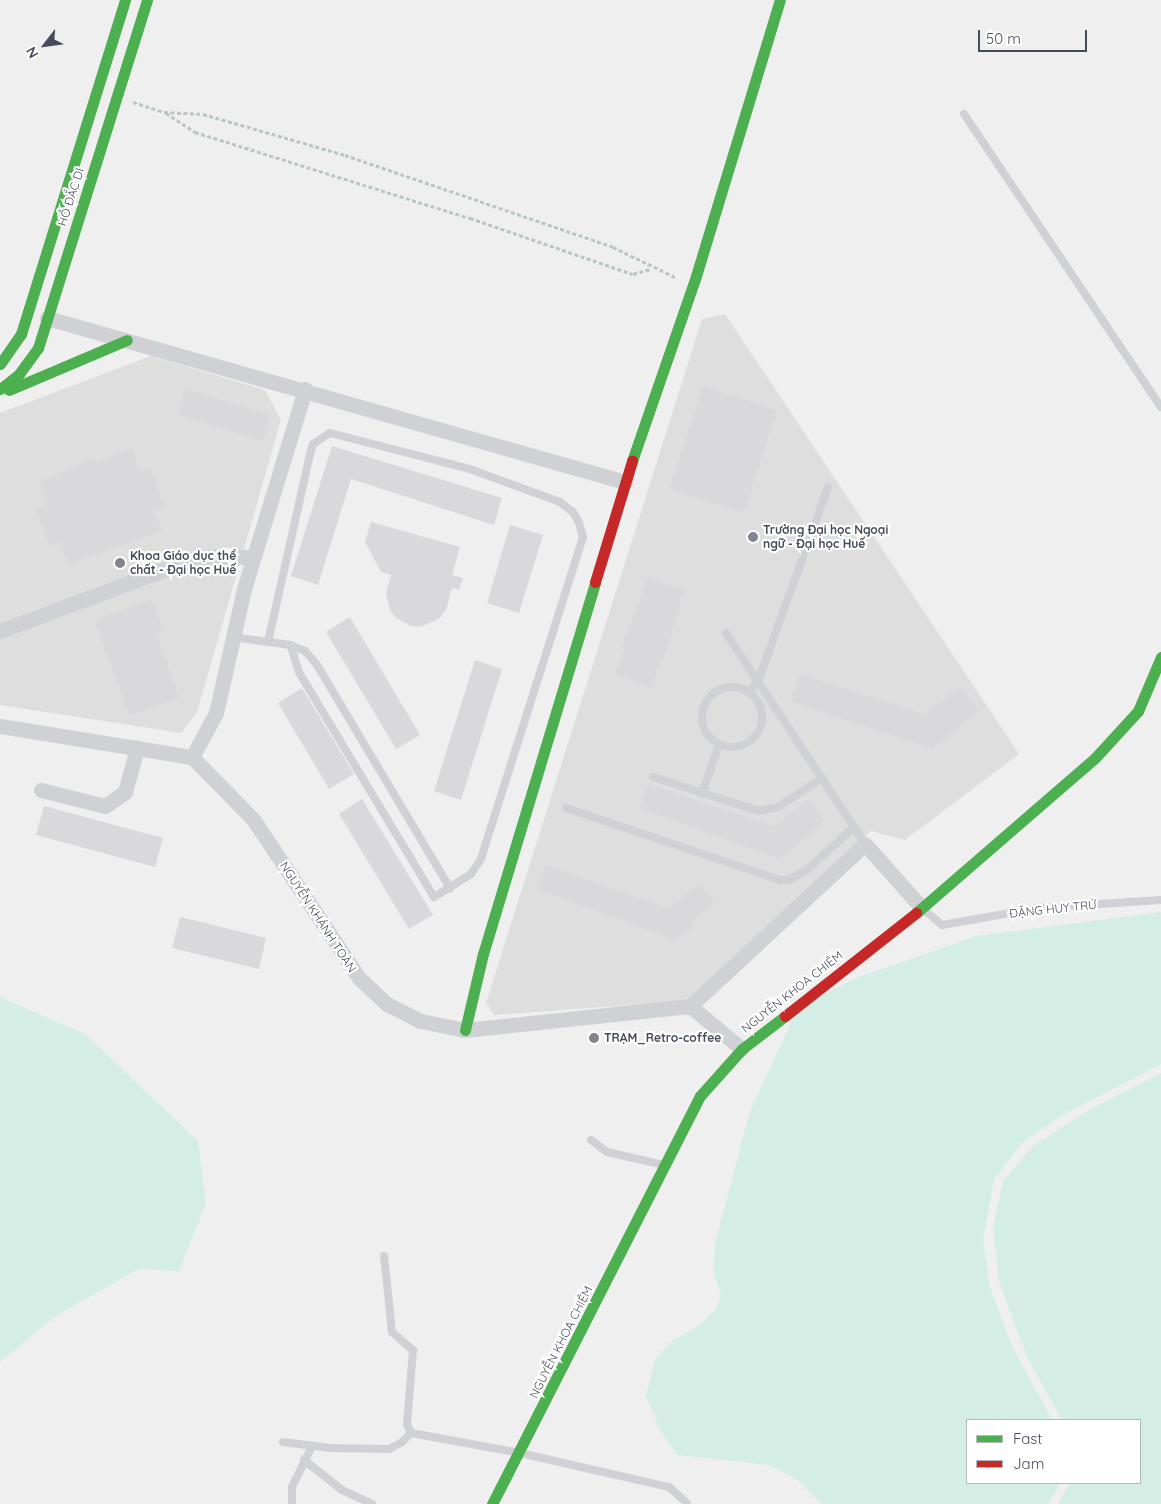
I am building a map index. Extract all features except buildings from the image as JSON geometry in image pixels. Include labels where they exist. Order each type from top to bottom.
[{"type":"street","name":"HỒ ĐẮC DI","points":[[1,363],[21,334],[125,0]]},
{"type":"street","name":"HỒ ĐẮC DI","points":[[0,389],[20,374],[38,348],[146,0]]},
{"type":"street","points":[[465,1030],[483,954],[626,482],[692,284],[780,0]]},
{"type":"street","points":[[44,260],[63,266]]},
{"type":"street","points":[[47,318],[304,388],[626,482]]},
{"type":"street","points":[[0,394],[127,340]]},
{"type":"street","points":[[1,363],[20,374]]},
{"type":"street","points":[[0,726],[192,757],[216,713],[254,557],[304,388]]},
{"type":"street","points":[[0,630],[198,557],[254,557]]},
{"type":"street","name":"NGUYỄN KHOA CHIÊM","points":[[492,1504],[520,1453],[700,1096],[742,1049],[922,908],[1095,758],[1138,711],[1161,657]]},
{"type":"street","points":[[41,790],[105,806],[125,792],[138,748]]},
{"type":"street","name":"NGUYỄN KHÁNH TOÀN","points":[[192,757],[253,819],[358,978],[387,1004],[421,1021],[465,1030],[690,1006]]},
{"type":"street","points":[[742,1049],[690,1006],[865,844],[922,908]]},
{"type":"lane","points":[[964,114],[1161,407]]},
{"type":"lane","points":[[268,642],[310,454],[313,444],[330,433],[470,469],[560,502],[574,512],[583,537],[481,859],[471,874],[434,897],[299,672],[290,645]]},
{"type":"lane","points":[[750,691],[759,679],[828,487]]},
{"type":"lane","points":[[726,633],[759,679],[865,844]]},
{"type":"lane","points":[[233,637],[290,645],[305,651],[317,664],[450,888]]},
{"type":"lane","points":[[727,686],[750,691],[763,711],[758,734],[738,747],[719,744],[708,735],[702,722],[707,699],[727,686]]},
{"type":"lane","points":[[702,794],[719,744]]},
{"type":"lane","points":[[654,778],[750,809],[769,810],[794,798],[822,778]]},
{"type":"lane","points":[[566,808],[780,880],[789,880],[808,869],[854,827]]},
{"type":"lane","name":"ĐẶNG HUY TRỨ","points":[[922,908],[942,925],[1038,908],[1161,900]]},
{"type":"lane","points":[[591,1140],[607,1152],[664,1165]]},
{"type":"lane","points":[[384,1256],[392,1332],[414,1350],[407,1424],[411,1432]]},
{"type":"lane","points":[[411,1432],[520,1453],[669,1487],[690,1504]]},
{"type":"lane","points":[[283,1442],[312,1446],[388,1449],[402,1442],[411,1432]]},
{"type":"lane","points":[[292,1504],[292,1486],[312,1446]]},
{"type":"lane","points":[[304,1460],[342,1490],[372,1504]]},
{"type":"path","points":[[117,96],[164,112],[195,132],[470,218],[633,274],[653,269]]},
{"type":"path","points":[[164,112],[203,114],[345,155],[613,247],[653,269],[692,284]]},
{"type":"shaded area","name":"Trường Đại học Ngoại ngữ - Đại học Huế","points":[[725,314],[1019,754],[905,840],[871,831],[686,1001],[494,1015],[486,1003],[702,319]]},
{"type":"shaded area","name":"Khoa Giáo dục thể chất - Đại học Huế","points":[[151,356],[265,390],[281,420],[197,712],[181,733],[0,705],[0,413]]},
{"type":"green space","points":[[1161,912],[1161,1064],[1063,1115],[1023,1142],[994,1179],[983,1240],[990,1287],[1011,1344],[1051,1419],[966,1419],[966,1484],[1060,1484],[1048,1504],[821,1504],[798,1480],[769,1465],[677,1455],[661,1432],[646,1396],[655,1359],[672,1341],[701,1324],[715,1310],[721,1295],[713,1269],[715,1243],[750,1111],[791,1023],[812,1002],[851,980],[976,936]]},
{"type":"green space","points":[[0,997],[85,1034],[198,1141],[206,1204],[179,1271],[139,1269],[57,1315],[0,1362]]},
{"type":"green space","points":[[1161,1073],[1161,1504],[1058,1504],[1069,1484],[1141,1484],[1141,1419],[1061,1419],[1027,1357],[999,1282],[993,1228],[1003,1181],[1033,1146],[1092,1108]]},
{"type":"traffic: fast","points":[[0,364],[21,334],[125,0]]},
{"type":"traffic: fast","points":[[0,389],[19,374],[38,348],[147,0]]},
{"type":"traffic: fast","points":[[632,461],[696,276],[780,0]]},
{"type":"traffic: fast","points":[[9,390],[127,340]]},
{"type":"traffic: fast","points":[[465,1030],[483,954],[595,582]]},
{"type":"traffic: fast","points":[[916,913],[1095,758],[1138,711],[1161,657]]},
{"type":"traffic: fast","points":[[492,1504],[700,1096],[742,1049],[785,1016]]},
{"type":"traffic: jam","points":[[595,582],[632,461]]},
{"type":"traffic: jam","points":[[785,1016],[916,913]]},
{"type":"place","name":"Trường Đại học Ngoại ngữ - Đại học Huế","points":[[753,537]]},
{"type":"place","name":"Khoa Giáo dục thể chất - Đại học Huế","points":[[120,563]]},
{"type":"place","name":"TRẠM_Retro-coffee","points":[[594,1038]]}]
